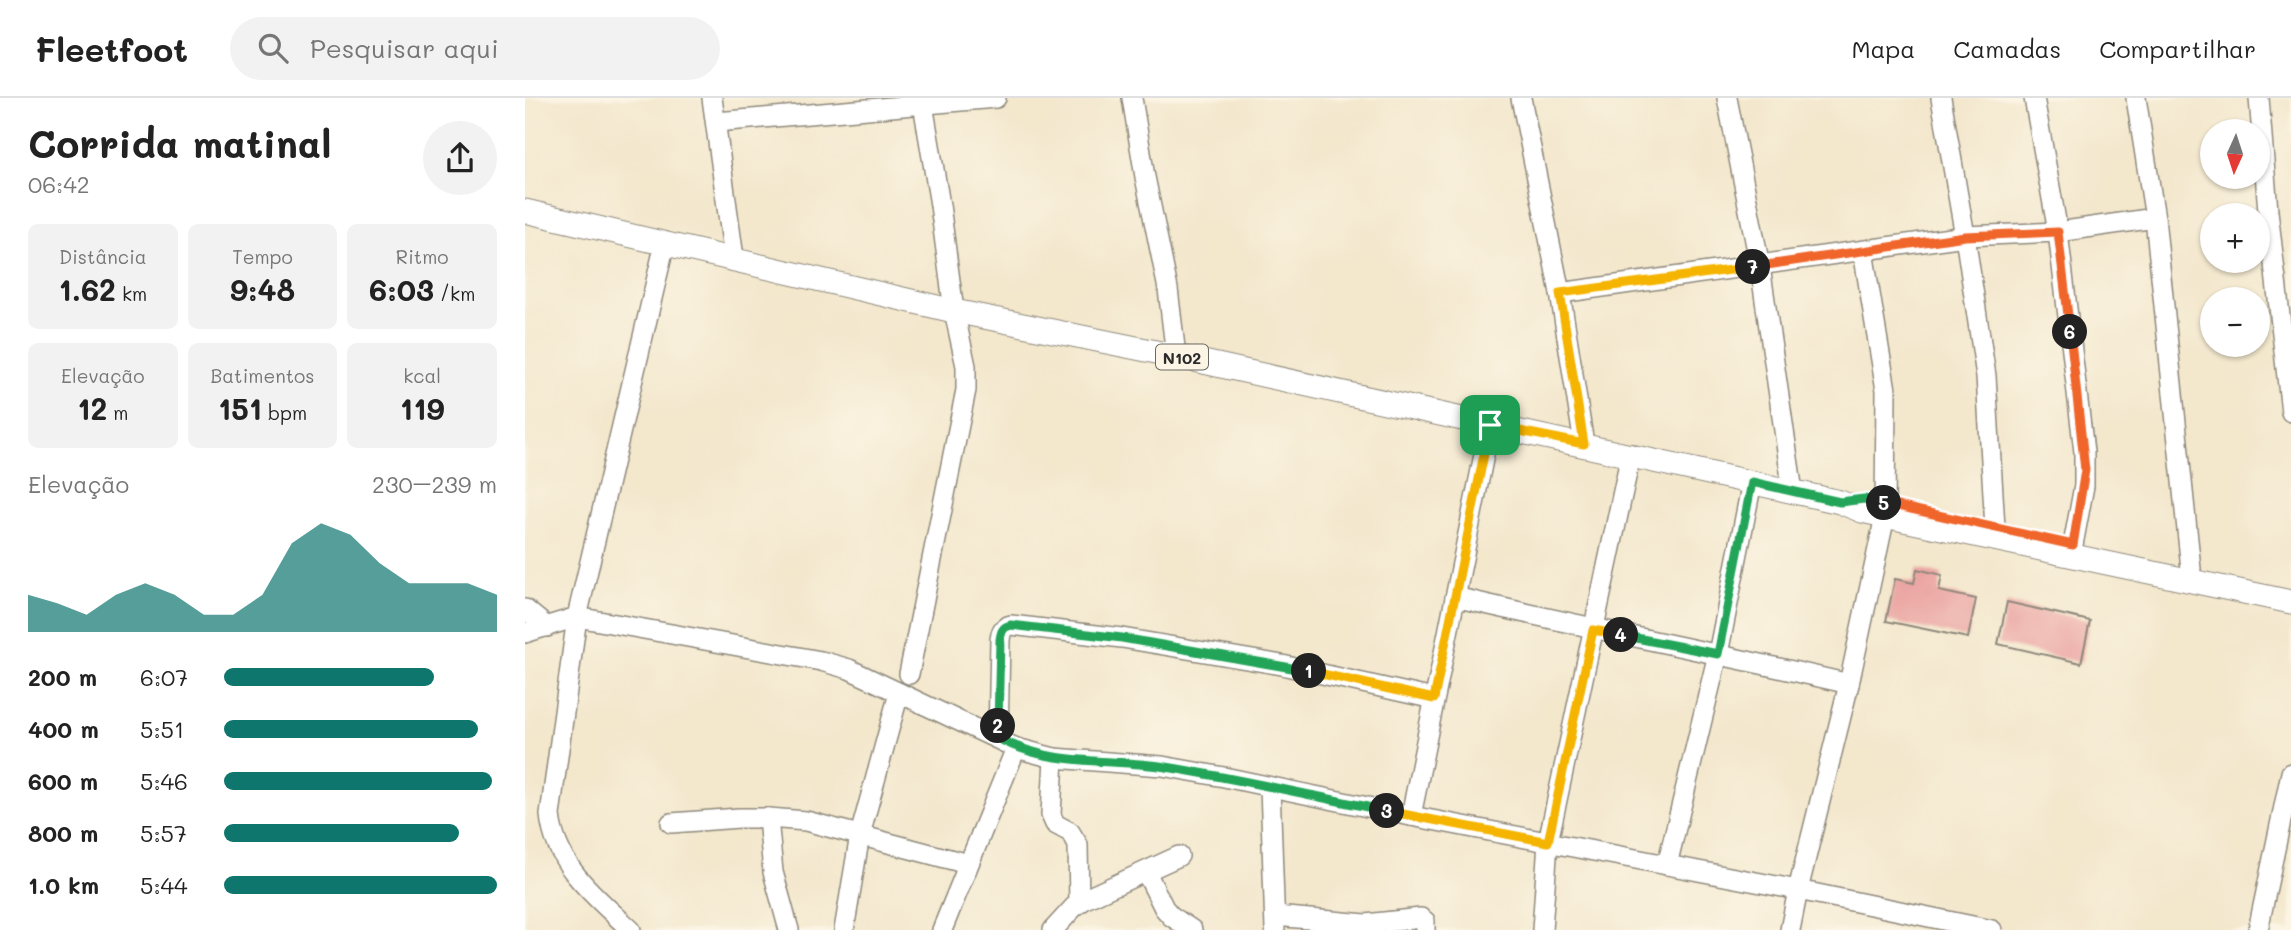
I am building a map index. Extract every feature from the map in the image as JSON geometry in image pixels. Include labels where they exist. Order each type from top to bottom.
[{"type":"main road","name":"N102","points":[[525,211],[954,311],[1631,454],[1793,492],[1840,502],[1864,499],[1885,509],[2291,602]]},
{"type":"main road","name":"N102","points":[[1885,509],[1995,527],[2291,592]]},
{"type":"street","points":[[712,98],[734,258]]},
{"type":"street","points":[[716,122],[922,102],[996,98]]},
{"type":"street","points":[[1132,98],[1168,289],[1176,356]]},
{"type":"street","points":[[1521,98],[1560,293],[1584,444]]},
{"type":"street","points":[[1727,98],[1760,266],[1793,492]]},
{"type":"street","points":[[1941,98],[1986,376],[1995,527]]},
{"type":"street","points":[[2034,98],[2058,232],[2085,470],[2073,545]]},
{"type":"street","points":[[2136,98],[2155,218],[2191,569]]},
{"type":"street","points":[[2259,98],[2268,211],[2291,412]]},
{"type":"street","points":[[909,674],[966,390],[966,366],[954,311],[944,229],[922,102]]},
{"type":"street","points":[[1560,293],[1965,236],[2058,232],[2155,218]]},
{"type":"street","points":[[631,930],[578,880],[564,859],[551,827],[550,815],[577,617],[666,243]]},
{"type":"street","points":[[1790,930],[1849,684],[1885,509],[1886,390],[1863,251]]},
{"type":"street","points":[[1411,816],[1490,425]]},
{"type":"street","points":[[1542,930],[1548,842],[1631,454]]},
{"type":"street","points":[[1667,865],[1718,654],[1752,482]]},
{"type":"street","points":[[1455,597],[1593,630],[1718,654],[1849,684]]},
{"type":"street","points":[[525,609],[547,627]]},
{"type":"street","points":[[525,633],[577,617],[821,662],[849,669],[1016,748],[1054,758],[1162,766],[1992,930]]},
{"type":"street","points":[[998,738],[1001,631],[1011,625],[1122,638],[1282,665],[1434,699]]},
{"type":"street","points":[[844,930],[860,835],[899,693]]},
{"type":"street","points":[[942,930],[1016,748]]},
{"type":"street","points":[[1054,758],[1051,815],[1055,824],[1070,832],[1078,845],[1079,903]]},
{"type":"street","points":[[2258,930],[2284,844],[2291,772]]},
{"type":"street","points":[[1270,788],[1275,923],[1366,924],[1421,918],[1425,921],[1426,930]]},
{"type":"street","points":[[768,818],[773,872],[789,930]]},
{"type":"street","points":[[671,823],[768,818],[806,821],[968,864]]},
{"type":"street","points":[[1053,930],[1079,903],[1179,856]]},
{"type":"street","points":[[1146,872],[1164,908],[1192,930]]},
{"type":"building","points":[[1917,569],[1942,575],[1939,591],[1976,599],[1968,638],[1886,621],[1895,579],[1914,583]]},
{"type":"building","points":[[2007,602],[2090,621],[2081,663],[1998,644]]},
{"type":"route","points":[[2058,232],[2085,470],[2073,545],[1885,503],[1864,499],[1840,502],[1752,482],[1718,654],[1593,630],[1548,842],[1162,766],[1054,758],[1016,748],[998,738],[1001,631],[1011,625],[1122,638],[1282,665],[1434,699],[1490,425],[1584,444],[1560,293],[1965,236],[2058,232]]}]
